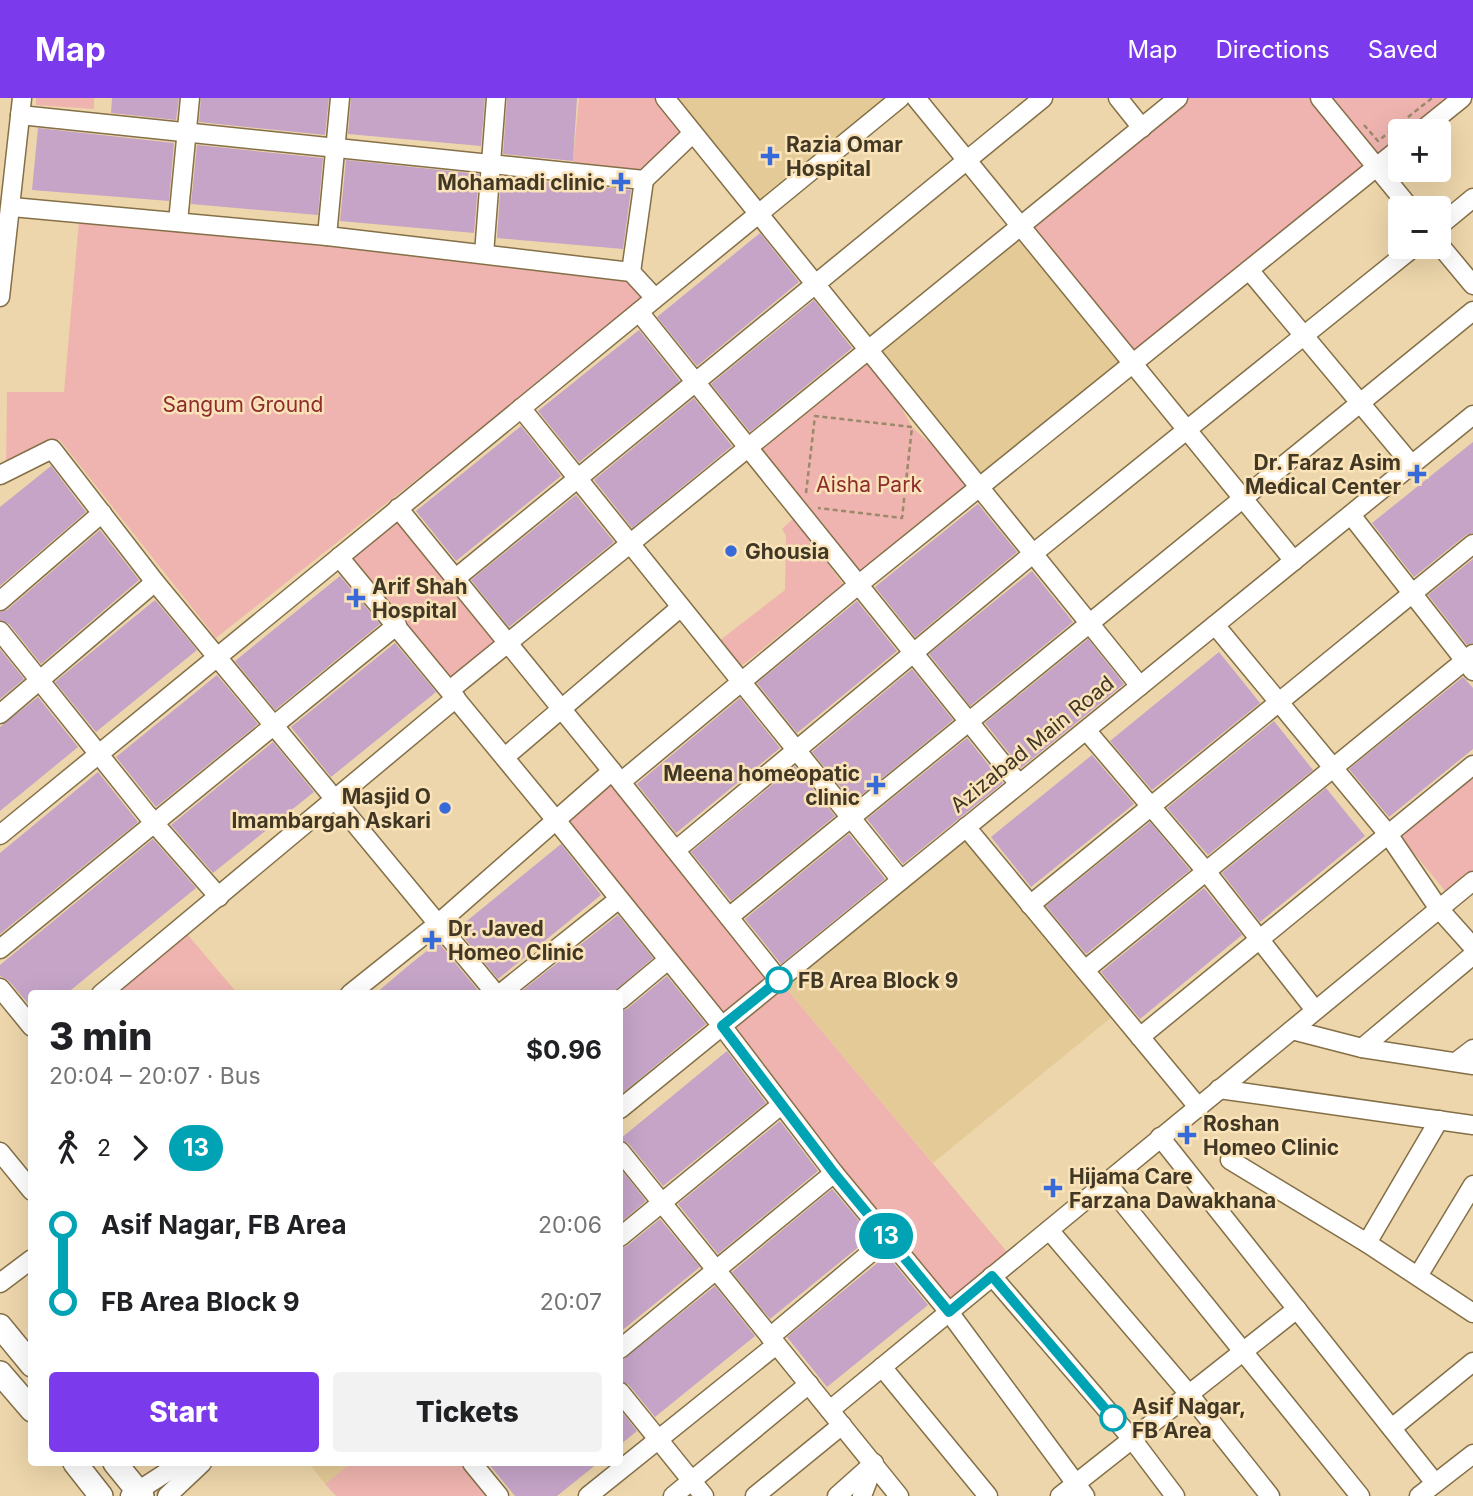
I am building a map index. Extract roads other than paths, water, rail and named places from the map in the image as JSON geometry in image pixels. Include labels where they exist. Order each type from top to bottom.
[{"type":"main road","points":[[0,1326],[28,1360]]},
{"type":"main road","points":[[0,1373],[28,1405]]},
{"type":"main road","points":[[77,1466],[101,1496]]},
{"type":"main road","points":[[117,1466],[136,1494]]},
{"type":"street","points":[[178,222],[190,98]]},
{"type":"street","points":[[327,236],[340,98]]},
{"type":"street","points":[[484,254],[496,98]]},
{"type":"street","points":[[665,98],[1035,552],[1140,686]]},
{"type":"street","points":[[0,835],[900,98]]},
{"type":"street","points":[[915,98],[1294,561]]},
{"type":"street","points":[[456,578],[1043,98]]},
{"type":"street","points":[[1118,98],[1142,128]]},
{"type":"street","points":[[107,990],[335,798],[509,643],[1178,98]]},
{"type":"street","points":[[1320,98],[1400,196]]},
{"type":"street","points":[[1436,119],[1462,98]]},
{"type":"street","points":[[0,296],[7,214],[9,138],[21,107],[187,130],[644,180]]},
{"type":"street","points":[[631,272],[644,180],[693,133]]},
{"type":"street","points":[[355,990],[440,922],[555,819],[617,776],[740,681],[1388,158]]},
{"type":"street","points":[[1451,216],[1473,198]]},
{"type":"street","points":[[7,214],[178,222],[327,236],[631,272],[655,298]]},
{"type":"street","points":[[676,850],[915,655],[1035,552],[1399,259]]},
{"type":"street","points":[[1451,259],[1473,285]]},
{"type":"street","points":[[1249,270],[1412,465]]},
{"type":"street","points":[[729,917],[1473,311]]},
{"type":"street","points":[[639,312],[1019,784]]},
{"type":"street","points":[[521,408],[901,880]]},
{"type":"street","name":"Azizabad Main Road","points":[[623,1107],[1473,415]]},
{"type":"street","points":[[0,475],[52,449],[155,582],[219,655],[495,990]]},
{"type":"street","points":[[398,508],[779,980]]},
{"type":"street","points":[[0,601],[102,513]]},
{"type":"street","points":[[1085,970],[1205,870],[1470,662],[1350,515]]},
{"type":"street","points":[[1030,905],[1150,804],[1473,544]]},
{"type":"street","points":[[339,556],[505,757],[722,1026],[834,1173],[949,1312],[1080,1490]]},
{"type":"street","points":[[0,714],[155,582]]},
{"type":"street","points":[[505,757],[681,607]]},
{"type":"street","points":[[0,949],[397,625]]},
{"type":"street","points":[[1215,625],[1388,834],[1438,909],[1473,947]]},
{"type":"street","points":[[0,631],[155,823],[219,897]]},
{"type":"street","points":[[1086,730],[1205,870],[1315,1010]]},
{"type":"street","points":[[1140,1037],[1473,765]]},
{"type":"street","points":[[966,827],[1199,1108]]},
{"type":"street","points":[[830,1410],[1473,881]]},
{"type":"street","points":[[503,990],[619,899]]},
{"type":"street","points":[[1362,1048],[1473,955]]},
{"type":"street","points":[[623,998],[668,960]]},
{"type":"street","points":[[0,988],[28,1022]]},
{"type":"street","points":[[1292,1030],[1362,1048],[1464,1064],[1473,1049]]},
{"type":"street","points":[[1219,1089],[1473,1125]]},
{"type":"street","points":[[623,1235],[781,1105]]},
{"type":"street","points":[[1367,1243],[1439,1121]]},
{"type":"street","points":[[1160,1137],[1436,1483]]},
{"type":"street","points":[[0,1152],[28,1186]]},
{"type":"street","points":[[623,1155],[899,1496]]},
{"type":"street","points":[[1230,1160],[1367,1243],[1473,1313]]},
{"type":"street","points":[[623,1347],[834,1173]]},
{"type":"street","points":[[1106,1182],[1241,1353],[1360,1496]]},
{"type":"street","points":[[1418,1276],[1473,1185]]},
{"type":"street","points":[[1049,1230],[1189,1394],[1270,1496]]},
{"type":"street","points":[[588,1496],[658,1440],[888,1238]]},
{"type":"street","points":[[0,1283],[28,1262]]},
{"type":"street","points":[[992,1276],[1132,1439],[1175,1496]]},
{"type":"street","points":[[1060,1496],[1080,1490],[1132,1439],[1297,1309]]},
{"type":"street","points":[[1392,1428],[1473,1362]]},
{"type":"street","points":[[882,1367],[988,1496]]},
{"type":"street","points":[[673,1496],[809,1384]]},
{"type":"street","points":[[623,1396],[704,1496]]},
{"type":"street","points":[[755,1496],[842,1425]]},
{"type":"street","points":[[1419,1496],[1473,1454]]},
{"type":"street","points":[[837,1496],[874,1463]]},
{"type":"street","points":[[862,1496],[874,1463]]},
{"type":"street","points":[[136,1494],[177,1466]]},
{"type":"street","points":[[167,1496],[199,1466]]},
{"type":"street","points":[[477,1466],[499,1496]]},
{"type":"place","name":"Razia Omar Hospital","points":[[770,156]]},
{"type":"place","name":"Mohamadi clinic","points":[[621,182]]},
{"type":"place","name":"Dr. Faraz Asim Medical Center","points":[[1417,474]]},
{"type":"place","name":"Ghousia","points":[[731,551]]},
{"type":"place","name":"Arif Shah Hospital","points":[[356,598]]},
{"type":"place","name":"Meena homeopatic clinic","points":[[876,785]]},
{"type":"place","name":"Masjid O Imambargah Askari","points":[[445,808]]},
{"type":"place","name":"Dr. Javed Homeo Clinic","points":[[432,940]]},
{"type":"place","name":"FB Area Block 9","points":[[779,980]]},
{"type":"place","name":"Roshan Homeo Clinic","points":[[1187,1135]]},
{"type":"place","name":"Hijama Care Farzana Dawakhana","points":[[1053,1188]]},
{"type":"place","name":"Asif Nagar, FB Area","points":[[1113,1418]]},
{"type":"park label","name":"Sangum Ground","points":[[243,404]]},
{"type":"park label","name":"Aisha Park","points":[[869,484]]}]
